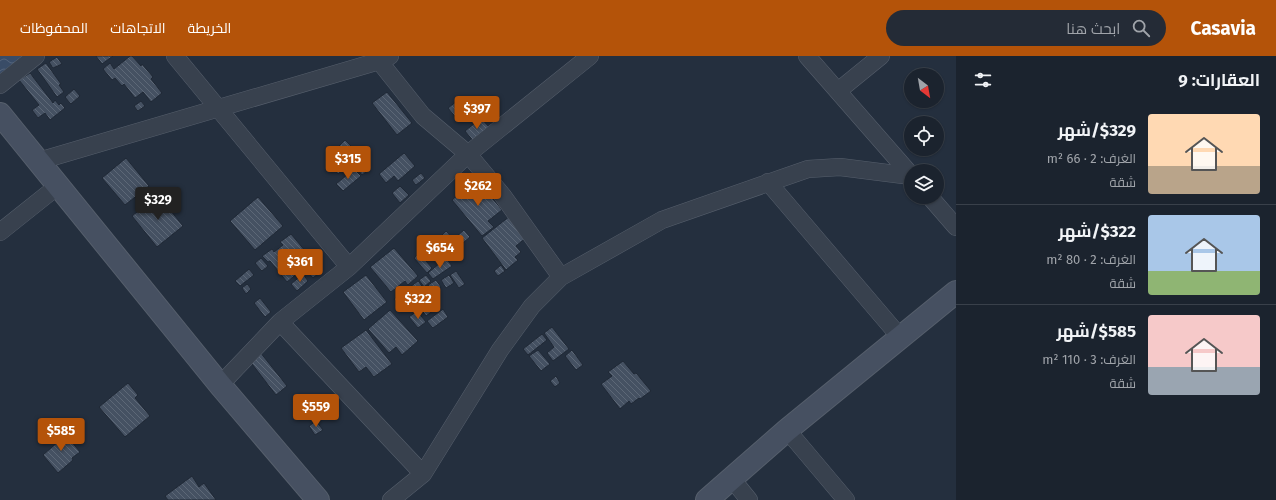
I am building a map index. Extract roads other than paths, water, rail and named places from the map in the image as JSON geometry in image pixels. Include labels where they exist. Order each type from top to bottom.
[{"type":"street","points":[[0,85],[36,56]]},
{"type":"street","points":[[175,56],[349,267]]},
{"type":"street","points":[[808,56],[904,168]]},
{"type":"street","points":[[838,91],[881,56]]},
{"type":"street","points":[[39,161],[384,59],[423,116],[468,154],[503,196],[561,277]]},
{"type":"street","points":[[220,385],[280,322],[349,267],[468,154],[582,59]]},
{"type":"street","points":[[0,114],[220,385],[318,500]]},
{"type":"street","points":[[391,500],[423,474],[500,350],[532,306],[561,277],[662,220],[808,169],[840,167],[904,175]]},
{"type":"street","points":[[768,182],[900,336]]},
{"type":"street","points":[[0,232],[59,185]]},
{"type":"street","points":[[936,204],[956,227]]},
{"type":"street","points":[[707,500],[787,430],[900,336],[956,292]]},
{"type":"street","points":[[280,322],[423,474]]},
{"type":"street","points":[[787,430],[846,500]]},
{"type":"street","points":[[732,479],[749,500]]},
{"type":"water","points":[[0,56],[27,56],[0,77]]}]
